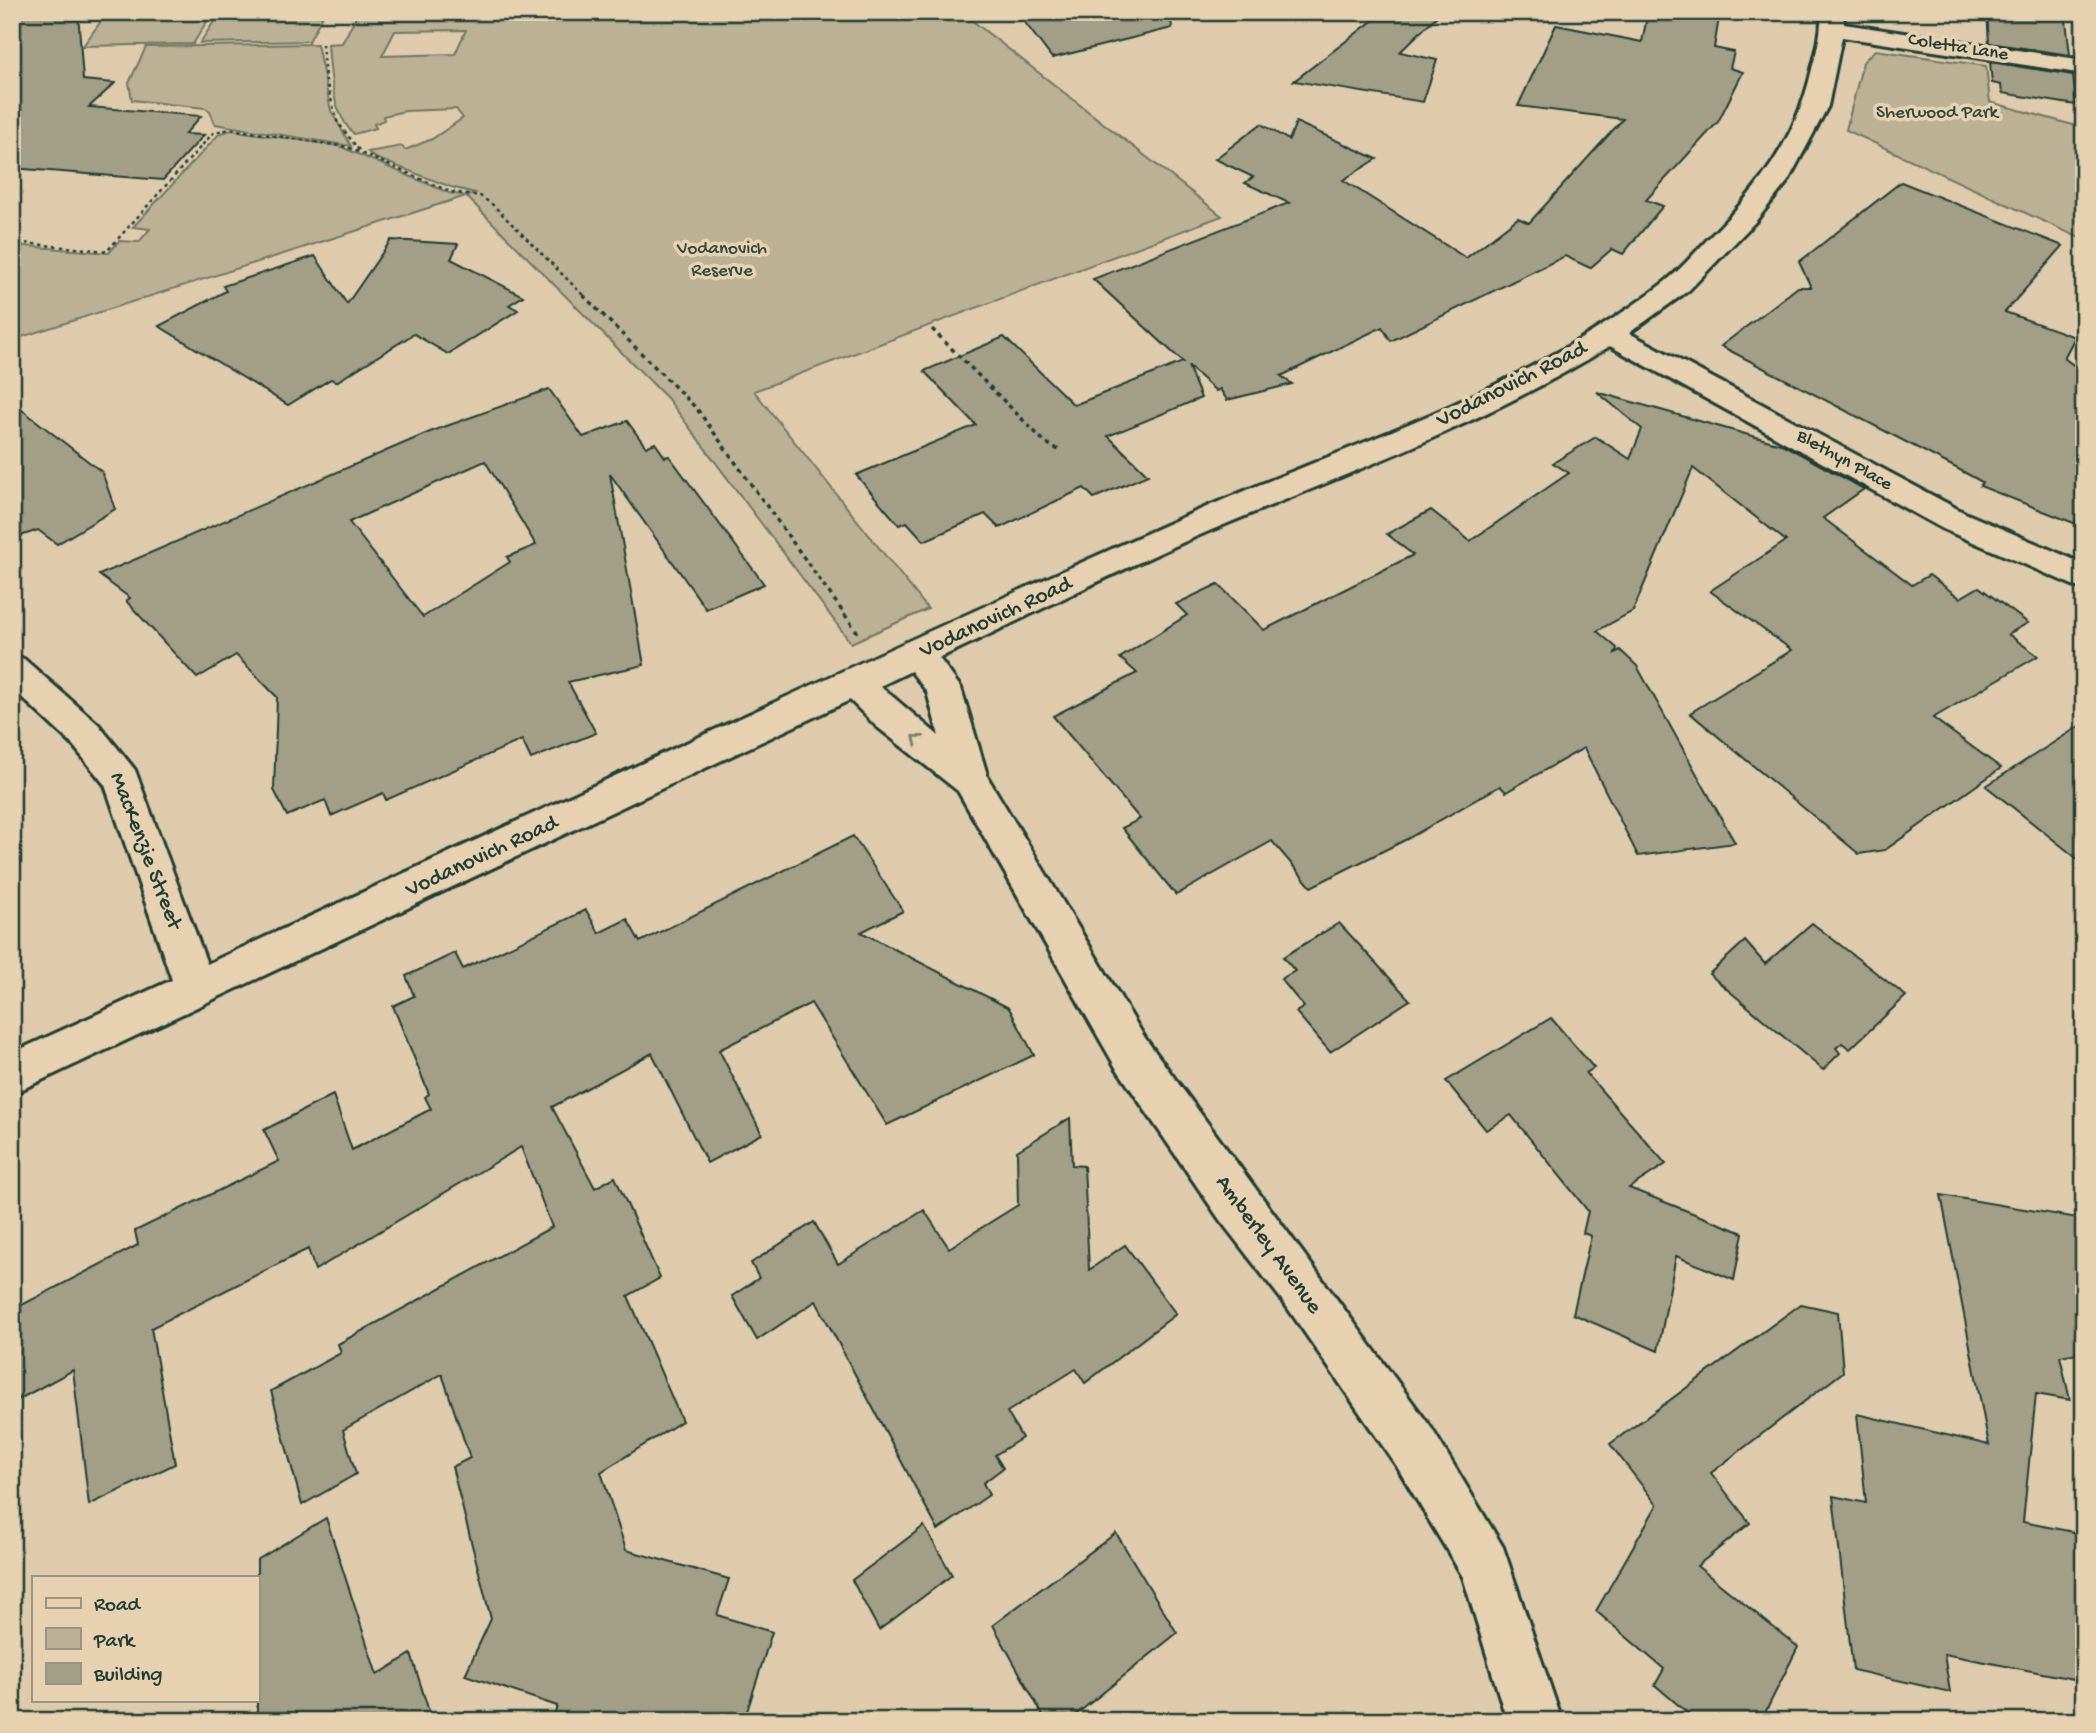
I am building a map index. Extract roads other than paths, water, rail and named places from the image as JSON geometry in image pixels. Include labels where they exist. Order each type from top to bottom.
[{"type":"street","name":"Coletta Lane","points":[[1832,20],[2084,67]]},
{"type":"street","name":"Vodanovich Road","points":[[12,1074],[1194,525],[1463,413],[1539,377],[1609,334],[1685,278],[1745,219],[1779,176],[1816,106],[1832,20]]},
{"type":"street","name":"Blethyn Place","points":[[1609,334],[1954,521],[2084,578]]},
{"type":"street","name":"Amberley Avenue","points":[[917,654],[943,688],[971,781],[1130,1052],[1236,1204],[1301,1288],[1414,1447],[1485,1565],[1535,1721]]},
{"type":"street","name":"MacKenzie Street","points":[[12,668],[78,723],[102,750],[122,780],[195,989]]},
{"type":"street","name":"Amberley Avenue","points":[[856,684],[889,716],[971,781]]},
{"type":"park label","name":"Sherwood Park","points":[[1937,113]]},
{"type":"park label","name":"Vodanovich Reserve","points":[[722,260]]}]
